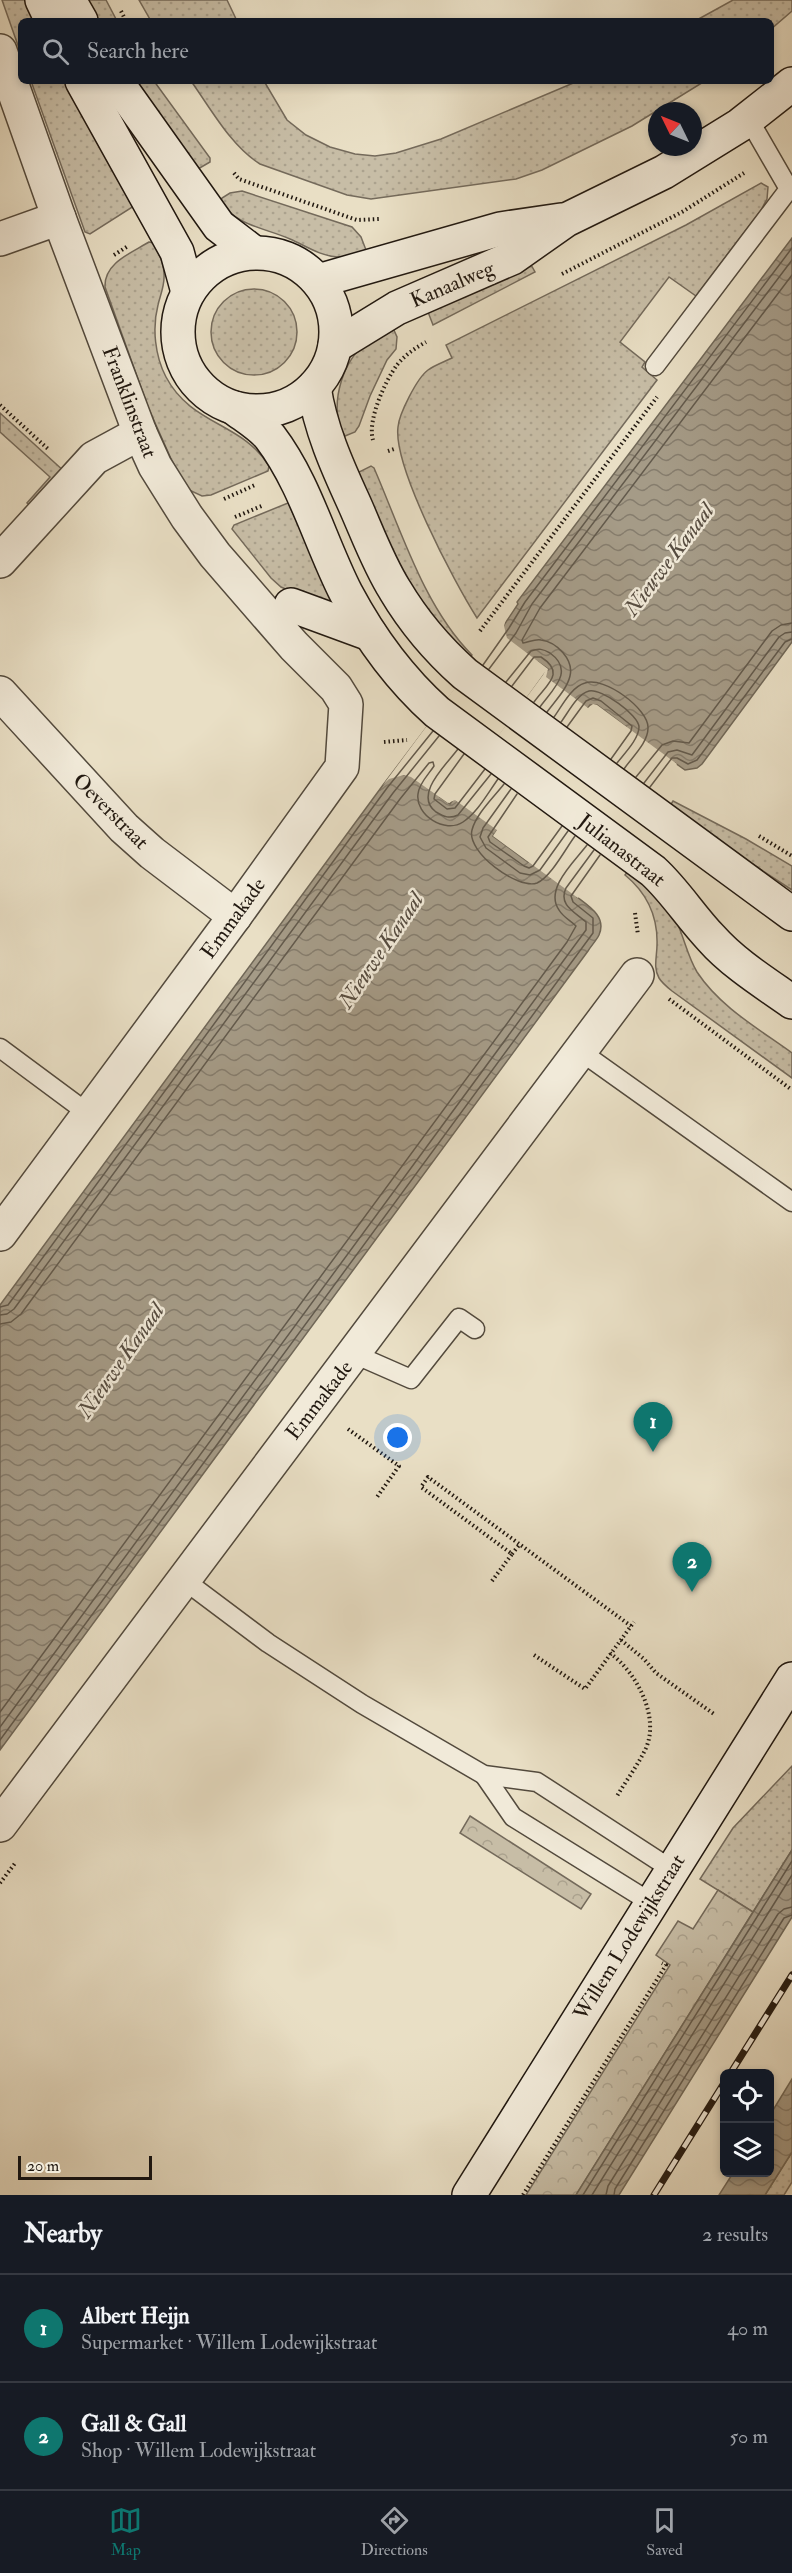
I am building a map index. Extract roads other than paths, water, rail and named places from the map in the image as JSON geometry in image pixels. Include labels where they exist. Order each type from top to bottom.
[{"type":"street","points":[[42,0],[51,18]]},
{"type":"street","points":[[69,0],[79,18]]},
{"type":"street","name":"Franklinstraat","points":[[0,51],[59,218],[140,433],[155,466],[187,517],[243,588],[294,646],[336,688],[346,704]]},
{"type":"street","points":[[84,84],[177,252],[188,292]]},
{"type":"street","points":[[119,84],[219,226],[253,252]]},
{"type":"street","name":"Kanaalweg","points":[[335,346],[397,308],[512,258],[566,219],[664,172],[748,118],[792,84]]},
{"type":"street","points":[[0,239],[59,218]]},
{"type":"street","name":"Kanaalweg","points":[[318,281],[500,229],[566,219]]},
{"type":"street","points":[[234,408],[263,411],[291,404],[314,387],[328,368],[335,346],[336,322],[330,300],[318,281],[300,265],[277,254],[253,252],[227,258],[204,272],[188,292],[179,314],[177,339],[183,362],[195,382],[213,398],[234,408],[269,435],[309,508],[346,593],[370,634]]},
{"type":"street","points":[[314,387],[318,417],[345,484],[395,590],[423,631],[465,675],[792,914]]},
{"type":"street","points":[[0,561],[94,458],[140,433]]},
{"type":"street","points":[[243,588],[370,634]]},
{"type":"street","name":"Julianastraat","points":[[370,634],[406,682],[437,712],[668,884],[712,940],[792,1002]]},
{"type":"street","name":"Oeverstraat","points":[[0,693],[124,828],[152,853],[235,916]]},
{"type":"street","name":"Emmakade","points":[[0,1234],[342,767],[346,704]]},
{"type":"street","name":"Emmakade","points":[[0,1825],[637,975]]},
{"type":"street","name":"Willem Lodewijkstraat","points":[[468,2195],[650,1902],[792,1680]]},
{"type":"lane","points":[[655,366],[789,189],[748,118]]},
{"type":"lane","points":[[0,1048],[89,1114]]},
{"type":"lane","points":[[580,1051],[792,1202]]},
{"type":"lane","points":[[354,1354],[411,1379],[459,1318],[475,1329]]},
{"type":"lane","points":[[184,1580],[285,1654],[363,1704],[484,1775],[537,1782],[671,1869]]},
{"type":"lane","points":[[484,1775],[513,1817],[650,1902]]},
{"type":"water","name":"Nieuwe Kanaal","points":[[792,238],[792,642],[702,764],[697,768],[685,770],[675,763],[577,897],[599,917],[601,929],[599,935],[0,1750],[0,1305],[383,785],[504,625],[518,604],[517,602]],"holes":[[[538,662],[548,669],[450,804],[440,797]],[[590,705],[597,705],[626,727],[528,862],[493,836]]]},
{"type":"water","points":[[792,1850],[792,1917],[619,2195],[576,2195]]},
{"type":"water","points":[[792,2079],[792,2152],[765,2195],[719,2195],[730,2177],[774,2177],[774,2108]]},
{"type":"railway","points":[[733,2069],[792,1975]]},
{"type":"railway","points":[[654,2195],[720,2089]]},
{"type":"place","name":"Albert Heijn","points":[[653,1452]]},
{"type":"place","name":"Gall & Gall","points":[[692,1592]]}]
